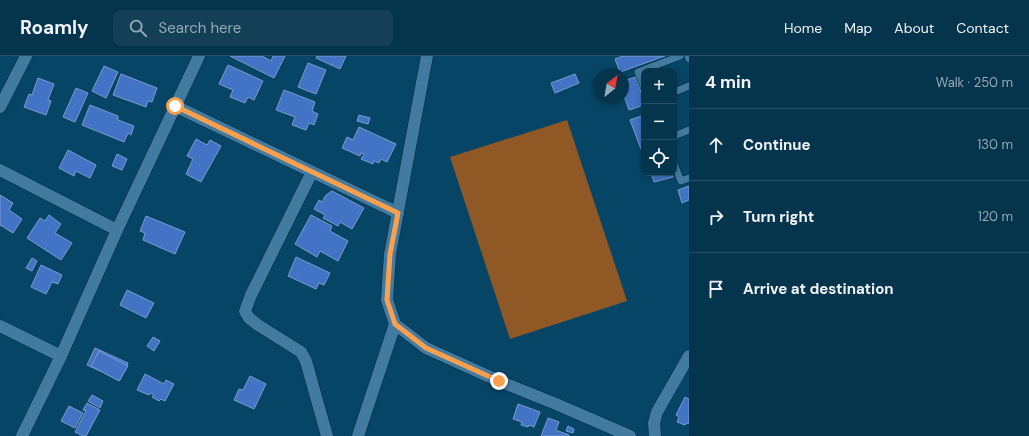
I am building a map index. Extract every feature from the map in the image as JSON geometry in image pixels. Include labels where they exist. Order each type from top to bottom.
[{"type":"street","points":[[0,107],[26,56]]},
{"type":"street","points":[[22,436],[61,356],[116,230],[199,56]]},
{"type":"street","points":[[427,56],[390,254],[387,300],[395,324],[426,348],[499,381],[630,436]]},
{"type":"street","points":[[175,106],[398,213]]},
{"type":"street","points":[[0,170],[116,230]]},
{"type":"street","points":[[312,172],[251,295],[245,311],[249,318],[258,325],[301,352],[306,361],[327,436]]},
{"type":"street","points":[[358,436],[395,324]]},
{"type":"street","points":[[0,326],[61,356]]},
{"type":"street","points":[[652,435],[657,412],[689,356]]},
{"type":"lane","points":[[648,68],[680,56]]},
{"type":"lane","points":[[641,71],[638,72],[641,80]]},
{"type":"lane","points":[[677,91],[689,86]]},
{"type":"lane","points":[[677,135],[689,130]]},
{"type":"lane","points":[[677,172],[681,182],[689,178]]},
{"type":"shaded area","points":[[567,120],[627,301],[510,339],[450,157]]},
{"type":"building","points":[[230,56],[262,56],[271,61],[273,56],[285,56],[274,78]]},
{"type":"building","points":[[317,56],[346,56],[340,69],[316,58]]},
{"type":"building","points":[[623,56],[665,56],[629,69],[618,68],[615,59]]},
{"type":"building","points":[[308,63],[326,70],[316,94],[298,87]]},
{"type":"building","points":[[228,65],[263,81],[254,100],[248,97],[245,103],[230,97],[233,90],[219,84]]},
{"type":"building","points":[[104,66],[118,72],[106,98],[92,91]]},
{"type":"building","points":[[121,74],[157,88],[152,102],[148,101],[146,107],[113,95]]},
{"type":"building","points":[[575,74],[579,83],[555,93],[551,83]]},
{"type":"building","points":[[636,77],[641,92],[641,106],[629,110],[627,104],[629,104],[629,79]]},
{"type":"building","points":[[38,78],[54,84],[48,100],[51,101],[46,115],[24,107],[29,94],[32,95]]},
{"type":"building","points":[[76,88],[88,93],[75,122],[63,117]]},
{"type":"building","points":[[284,90],[315,102],[312,111],[318,114],[314,125],[309,123],[306,130],[292,125],[295,117],[276,110]]},
{"type":"building","points":[[90,105],[118,116],[118,120],[134,126],[131,135],[128,133],[124,142],[82,125]]},
{"type":"building","points":[[359,115],[370,118],[368,124],[357,121]]},
{"type":"building","points":[[641,116],[641,149],[630,120]]},
{"type":"building","points":[[359,127],[396,144],[387,162],[381,159],[379,163],[374,161],[373,164],[361,159],[364,154],[361,153],[360,156],[342,148],[347,137],[353,140]]},
{"type":"building","points":[[196,139],[207,145],[210,140],[221,146],[201,182],[186,174],[193,159],[187,156]]},
{"type":"building","points":[[68,150],[96,165],[90,178],[76,171],[74,176],[59,168]]},
{"type":"building","points":[[117,154],[127,159],[122,170],[112,166]]},
{"type":"building","points":[[652,176],[673,177],[654,182]]},
{"type":"building","points":[[689,186],[689,200],[682,203],[678,190]]},
{"type":"building","points":[[332,191],[364,208],[352,229],[340,222],[338,226],[323,218],[325,215],[314,209],[319,200],[322,202],[326,195]]},
{"type":"building","points":[[0,195],[13,203],[9,210],[22,219],[13,233],[0,225]]},
{"type":"building","points":[[49,215],[61,224],[55,233],[72,243],[61,260],[27,238],[40,218],[45,221]]},
{"type":"building","points":[[311,215],[332,226],[330,231],[348,241],[338,261],[320,251],[317,257],[295,244]]},
{"type":"building","points":[[146,216],[185,232],[175,254],[143,240],[145,233],[140,231]]},
{"type":"building","points":[[296,257],[330,273],[324,285],[319,283],[316,289],[288,276]]},
{"type":"building","points":[[32,258],[37,261],[32,271],[26,268]]},
{"type":"building","points":[[41,265],[62,275],[58,284],[52,282],[46,294],[31,287]]},
{"type":"building","points":[[127,290],[154,303],[146,318],[120,305]]},
{"type":"building","points":[[153,337],[160,341],[154,351],[147,346]]},
{"type":"building","points":[[95,348],[128,363],[120,380],[87,365]]},
{"type":"building","points":[[99,351],[128,366],[119,381],[91,366]]},
{"type":"building","points":[[145,374],[164,384],[166,380],[174,384],[165,401],[161,399],[159,401],[152,397],[154,395],[150,393],[149,395],[137,390]]},
{"type":"building","points":[[250,376],[266,384],[254,409],[234,400],[239,389],[243,390]]},
{"type":"building","points":[[92,395],[103,401],[100,408],[88,401]]},
{"type":"building","points":[[685,397],[689,399],[689,424],[687,423],[685,425],[677,422],[679,417],[676,415]]},
{"type":"building","points":[[87,403],[100,410],[86,436],[83,436],[75,432],[86,411],[83,410]]},
{"type":"building","points":[[518,404],[540,412],[534,427],[529,425],[528,427],[521,425],[522,422],[513,419]]},
{"type":"building","points":[[69,406],[83,413],[75,428],[61,421]]},
{"type":"building","points":[[548,418],[559,422],[556,430],[569,436],[541,436]]},
{"type":"building","points":[[568,426],[574,429],[573,433],[566,431]]},
{"type":"route","points":[[175,106],[398,213],[390,254],[387,300],[395,324],[426,348],[499,381]]}]
